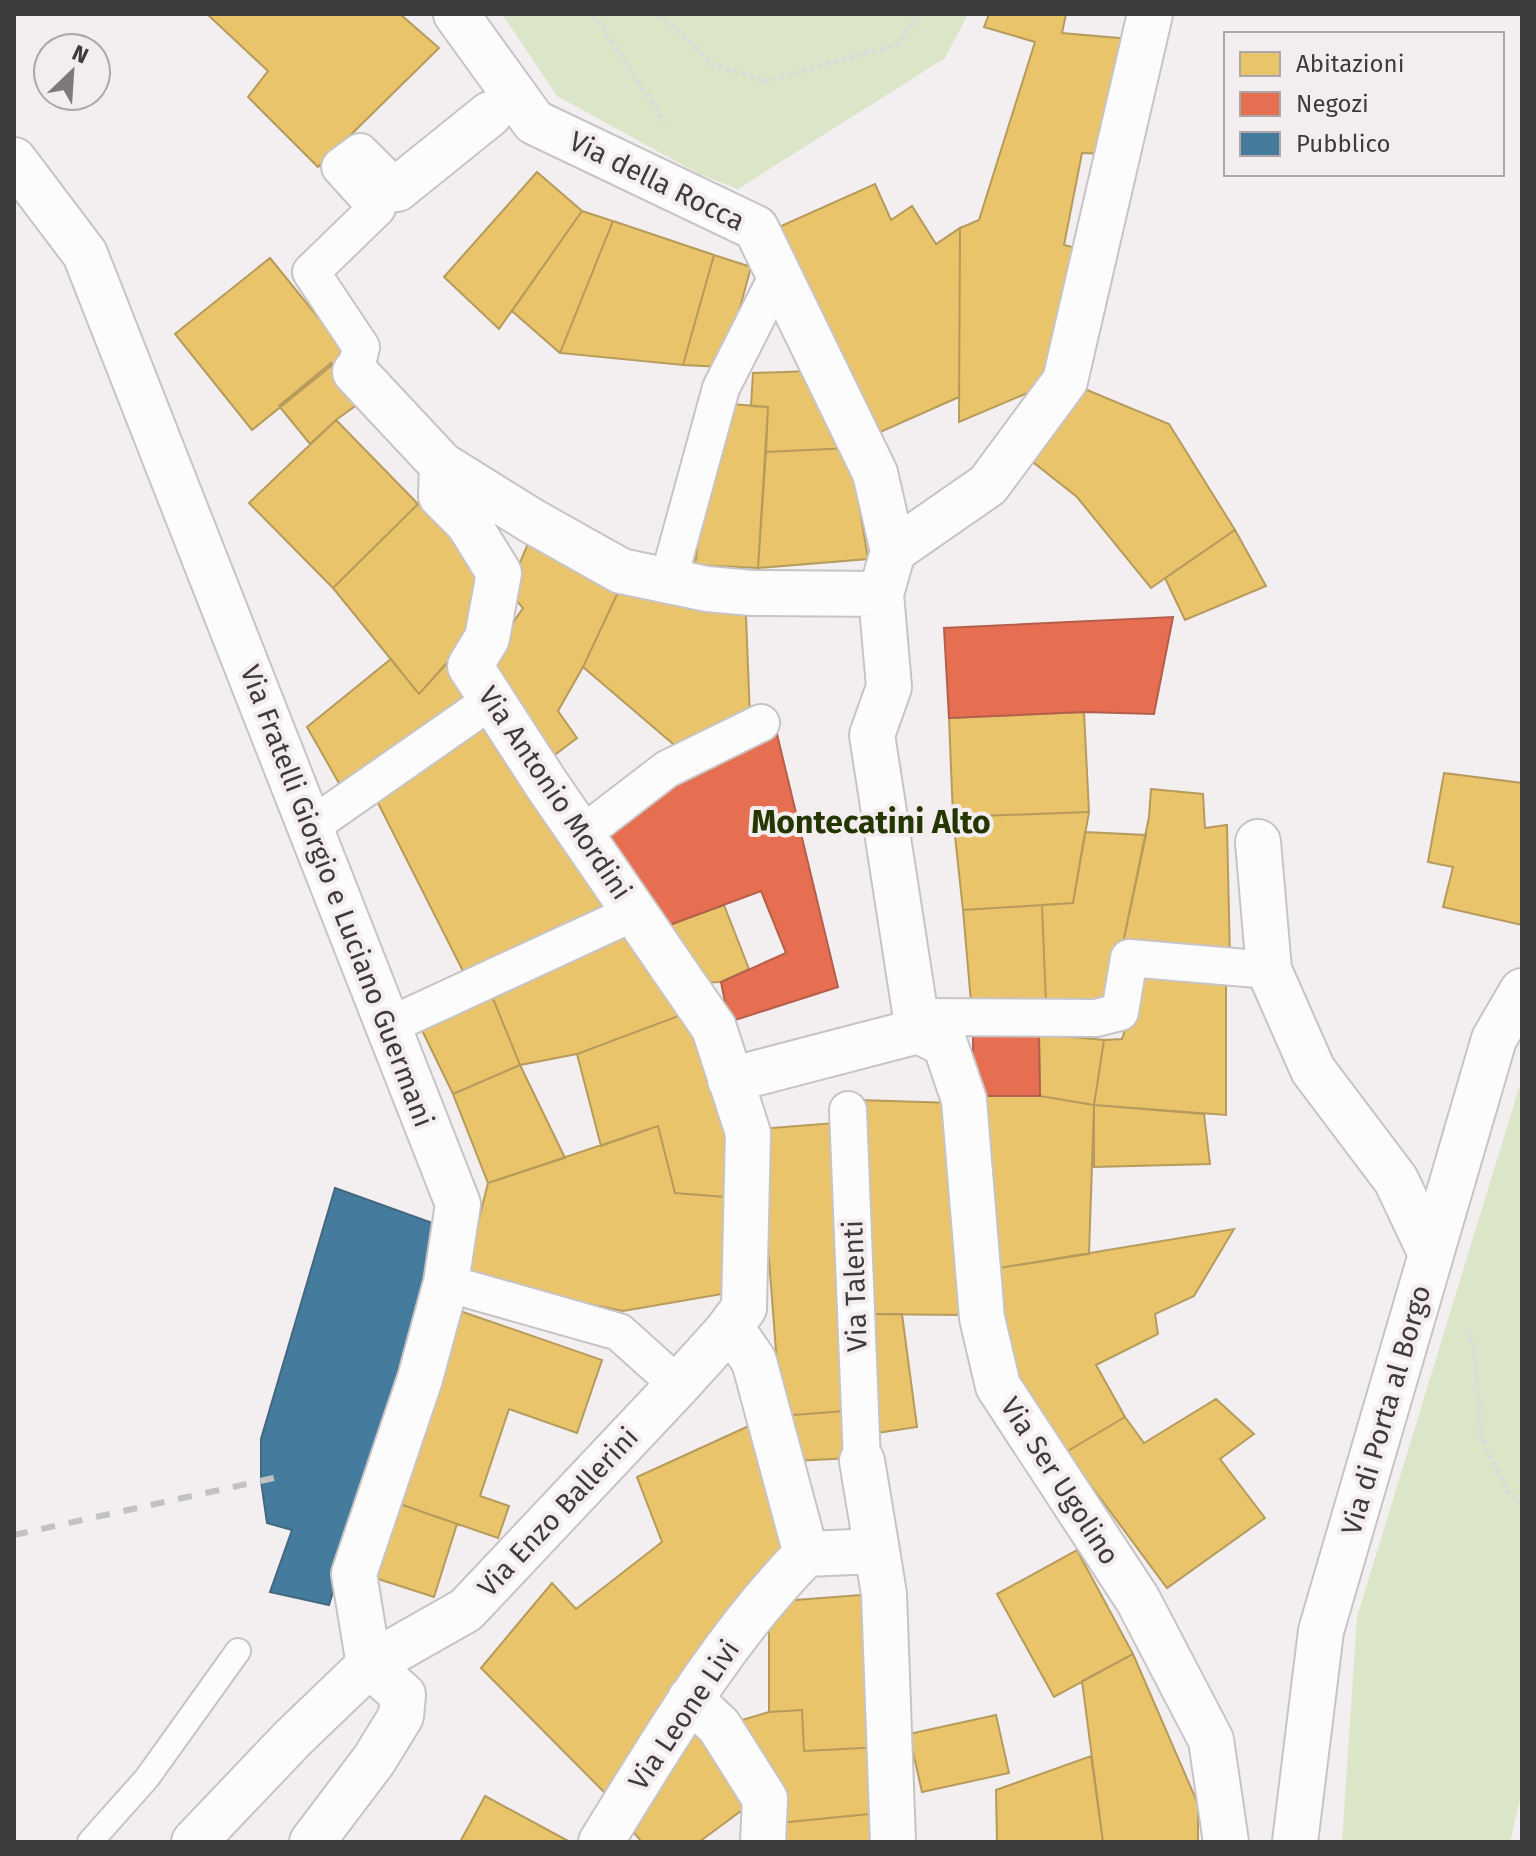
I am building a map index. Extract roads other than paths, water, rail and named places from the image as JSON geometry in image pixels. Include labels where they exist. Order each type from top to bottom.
[{"type":"street","points":[[432,14],[456,37],[490,114],[534,150],[555,157],[570,139]]},
{"type":"street","name":"Via della Rocca","points":[[456,14],[534,122],[756,228],[875,473],[893,551]]},
{"type":"street","points":[[917,1024],[872,735],[889,687],[881,594],[893,551],[988,485],[1065,381],[1150,14]]},
{"type":"street","points":[[490,114],[397,189],[360,152],[340,167],[377,208],[311,272],[361,347],[355,372],[442,465],[621,571],[707,589],[752,593],[881,594]]},
{"type":"street","name":"Via Fratelli Giorgio e Luciano Guermani","points":[[14,160],[85,254],[458,1204],[446,1283],[420,1379],[354,1574],[369,1665]]},
{"type":"street","points":[[668,581],[721,388],[779,273]]},
{"type":"street","name":"Via Antonio Mordini","points":[[442,465],[441,496],[468,523],[499,573],[487,638],[470,666],[581,835],[714,1028],[748,1133],[744,1308],[726,1332]]},
{"type":"street","points":[[310,827],[492,700]]},
{"type":"street","points":[[581,835],[667,769],[761,723]]},
{"type":"street","points":[[1258,842],[1269,970],[1313,1070],[1396,1180],[1431,1254]]},
{"type":"street","points":[[388,1026],[635,912]]},
{"type":"street","points":[[730,1080],[917,1024],[1096,1018],[1120,1012],[1129,958],[1269,970]]},
{"type":"street","name":"Via di Porta al Borgo","points":[[1295,1842],[1321,1631],[1494,1039],[1522,991]]},
{"type":"street","name":"Via Ser Ugolino","points":[[917,1024],[945,1044],[964,1100],[982,1318],[998,1386],[1138,1600],[1211,1740],[1226,1842]]},
{"type":"street","name":"Via Talenti","points":[[848,1110],[862,1461]]},
{"type":"street","points":[[446,1283],[619,1332],[678,1385]]},
{"type":"street","points":[[726,1332],[741,1342],[754,1361],[806,1554],[877,1551]]},
{"type":"street","name":"Via Enzo Ballerini","points":[[194,1842],[293,1738],[369,1665],[466,1610],[726,1332]]},
{"type":"street","points":[[862,1461],[884,1594],[893,1842]]},
{"type":"street","name":"Via Leone Livi","points":[[601,1842],[690,1699],[770,1591],[806,1554]]},
{"type":"street","points":[[312,1842],[374,1760],[401,1716],[403,1695],[369,1665]]},
{"type":"street","points":[[690,1699],[719,1726],[765,1799],[763,1842]]},
{"type":"lane","points":[[90,1842],[147,1778],[238,1651]]},
{"type":"railway","points":[[14,1535],[283,1476]]},
{"type":"district","name":"Montecatini Alto","points":[[871,822]]}]
